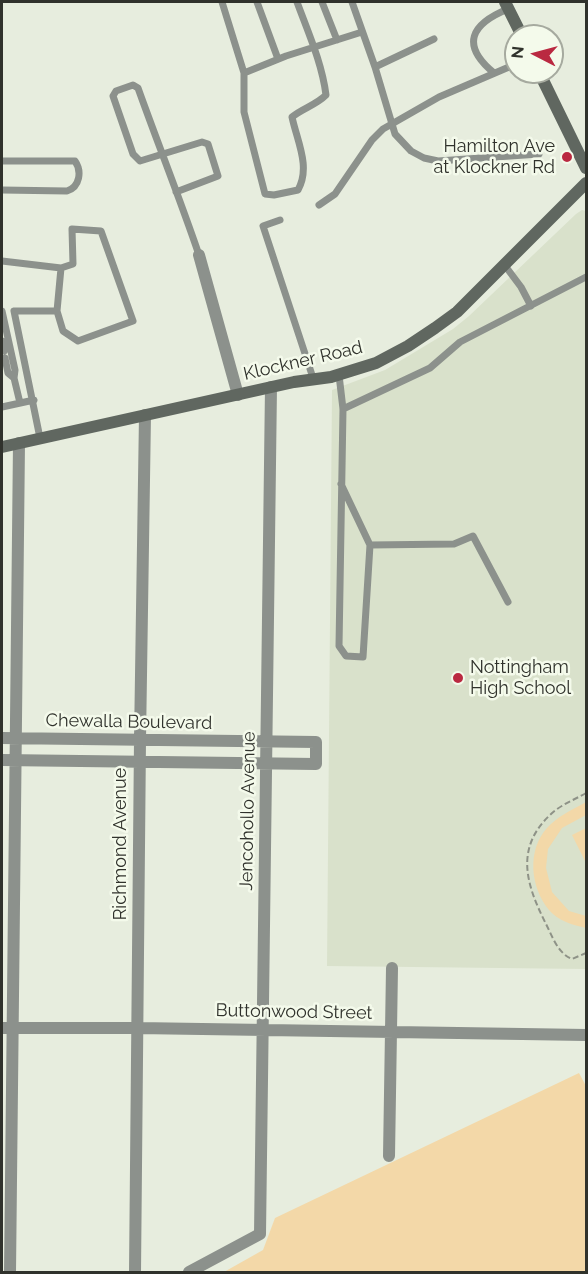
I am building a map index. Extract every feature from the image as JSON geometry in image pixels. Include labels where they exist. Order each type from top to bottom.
[{"type":"main road","points":[[506,5],[516,24]]},
{"type":"main road","points":[[545,84],[586,168]]},
{"type":"main road","name":"Klockner Road","points":[[2,447],[294,382],[314,381],[376,363],[393,355],[457,312],[586,183]]},
{"type":"street","points":[[199,255],[238,395]]},
{"type":"street","name":"Jencohollo Avenue","points":[[189,1272],[260,1234],[271,387]]},
{"type":"street","name":"Richmond Avenue","points":[[135,1272],[139,762],[145,415]]},
{"type":"street","points":[[10,1272],[7,1028],[8,760],[15,738],[19,443]]},
{"type":"street","name":"Chewalla Boulevard","points":[[2,738],[316,742],[316,764],[8,760]]},
{"type":"street","points":[[389,1156],[392,968]]},
{"type":"street","name":"Buttonwood Street","points":[[7,1028],[586,1035]]},
{"type":"lane","points":[[222,2],[244,73],[244,112],[265,194],[274,195],[298,190],[304,180],[304,165],[292,117],[302,108],[320,101],[326,95],[314,48],[297,2]]},
{"type":"lane","points":[[257,2],[278,59]]},
{"type":"lane","points":[[322,2],[337,40]]},
{"type":"lane","points":[[352,2],[375,66],[395,134],[411,151],[424,158],[438,161],[539,154]]},
{"type":"lane","points":[[494,73],[478,59],[473,44],[476,31],[483,22],[506,5]]},
{"type":"lane","points":[[244,73],[278,59],[362,32]]},
{"type":"lane","points":[[375,66],[434,39]]},
{"type":"lane","points":[[319,205],[334,194],[372,140],[383,129],[439,97],[504,69]]},
{"type":"lane","points":[[176,192],[218,176],[208,144],[202,142],[161,154],[140,160],[133,154],[112,96],[116,91],[134,85],[138,88],[161,154],[199,255]]},
{"type":"lane","points":[[2,161],[75,161],[79,175],[78,184],[67,191],[2,190]]},
{"type":"lane","points":[[280,220],[263,226],[314,381]]},
{"type":"lane","points":[[2,261],[61,268],[73,264],[72,229],[100,231],[133,321],[78,341],[63,331],[57,311],[61,268]]},
{"type":"lane","points":[[504,264],[521,287],[531,306]]},
{"type":"lane","points":[[343,409],[430,368],[460,342],[586,277]]},
{"type":"lane","points":[[20,403],[2,311],[57,311]]},
{"type":"lane","points":[[14,311],[40,438]]},
{"type":"lane","points":[[2,341],[8,373],[14,378]]},
{"type":"lane","points":[[339,375],[343,409],[341,484],[339,646],[346,656],[363,657],[370,544],[341,484]]},
{"type":"lane","points":[[2,407],[34,400]]},
{"type":"lane","points":[[370,544],[454,544],[473,536],[508,602]]},
{"type":"path","points":[[586,793],[560,807],[539,827],[532,842],[526,874],[536,904],[559,949],[572,958],[586,953]]},
{"type":"shaded area","name":"Nottingham High School","points":[[582,210],[586,211],[586,969],[327,966],[332,390],[385,370],[453,329]]},
{"type":"shaded area","points":[[586,802],[586,815],[562,828],[548,849],[546,868],[552,892],[569,911],[586,916],[586,928],[561,920],[549,910],[538,891],[533,869],[536,847],[547,828],[560,817]]},
{"type":"shaded area","points":[[586,828],[586,863],[572,835]]},
{"type":"shaded area","points":[[579,1073],[586,1086],[586,1272],[224,1272],[263,1250],[275,1218]]},
{"type":"place","name":"Hamilton Ave at Klockner Rd","points":[[567,157]]},
{"type":"place","name":"Nottingham High School","points":[[458,678]]}]
